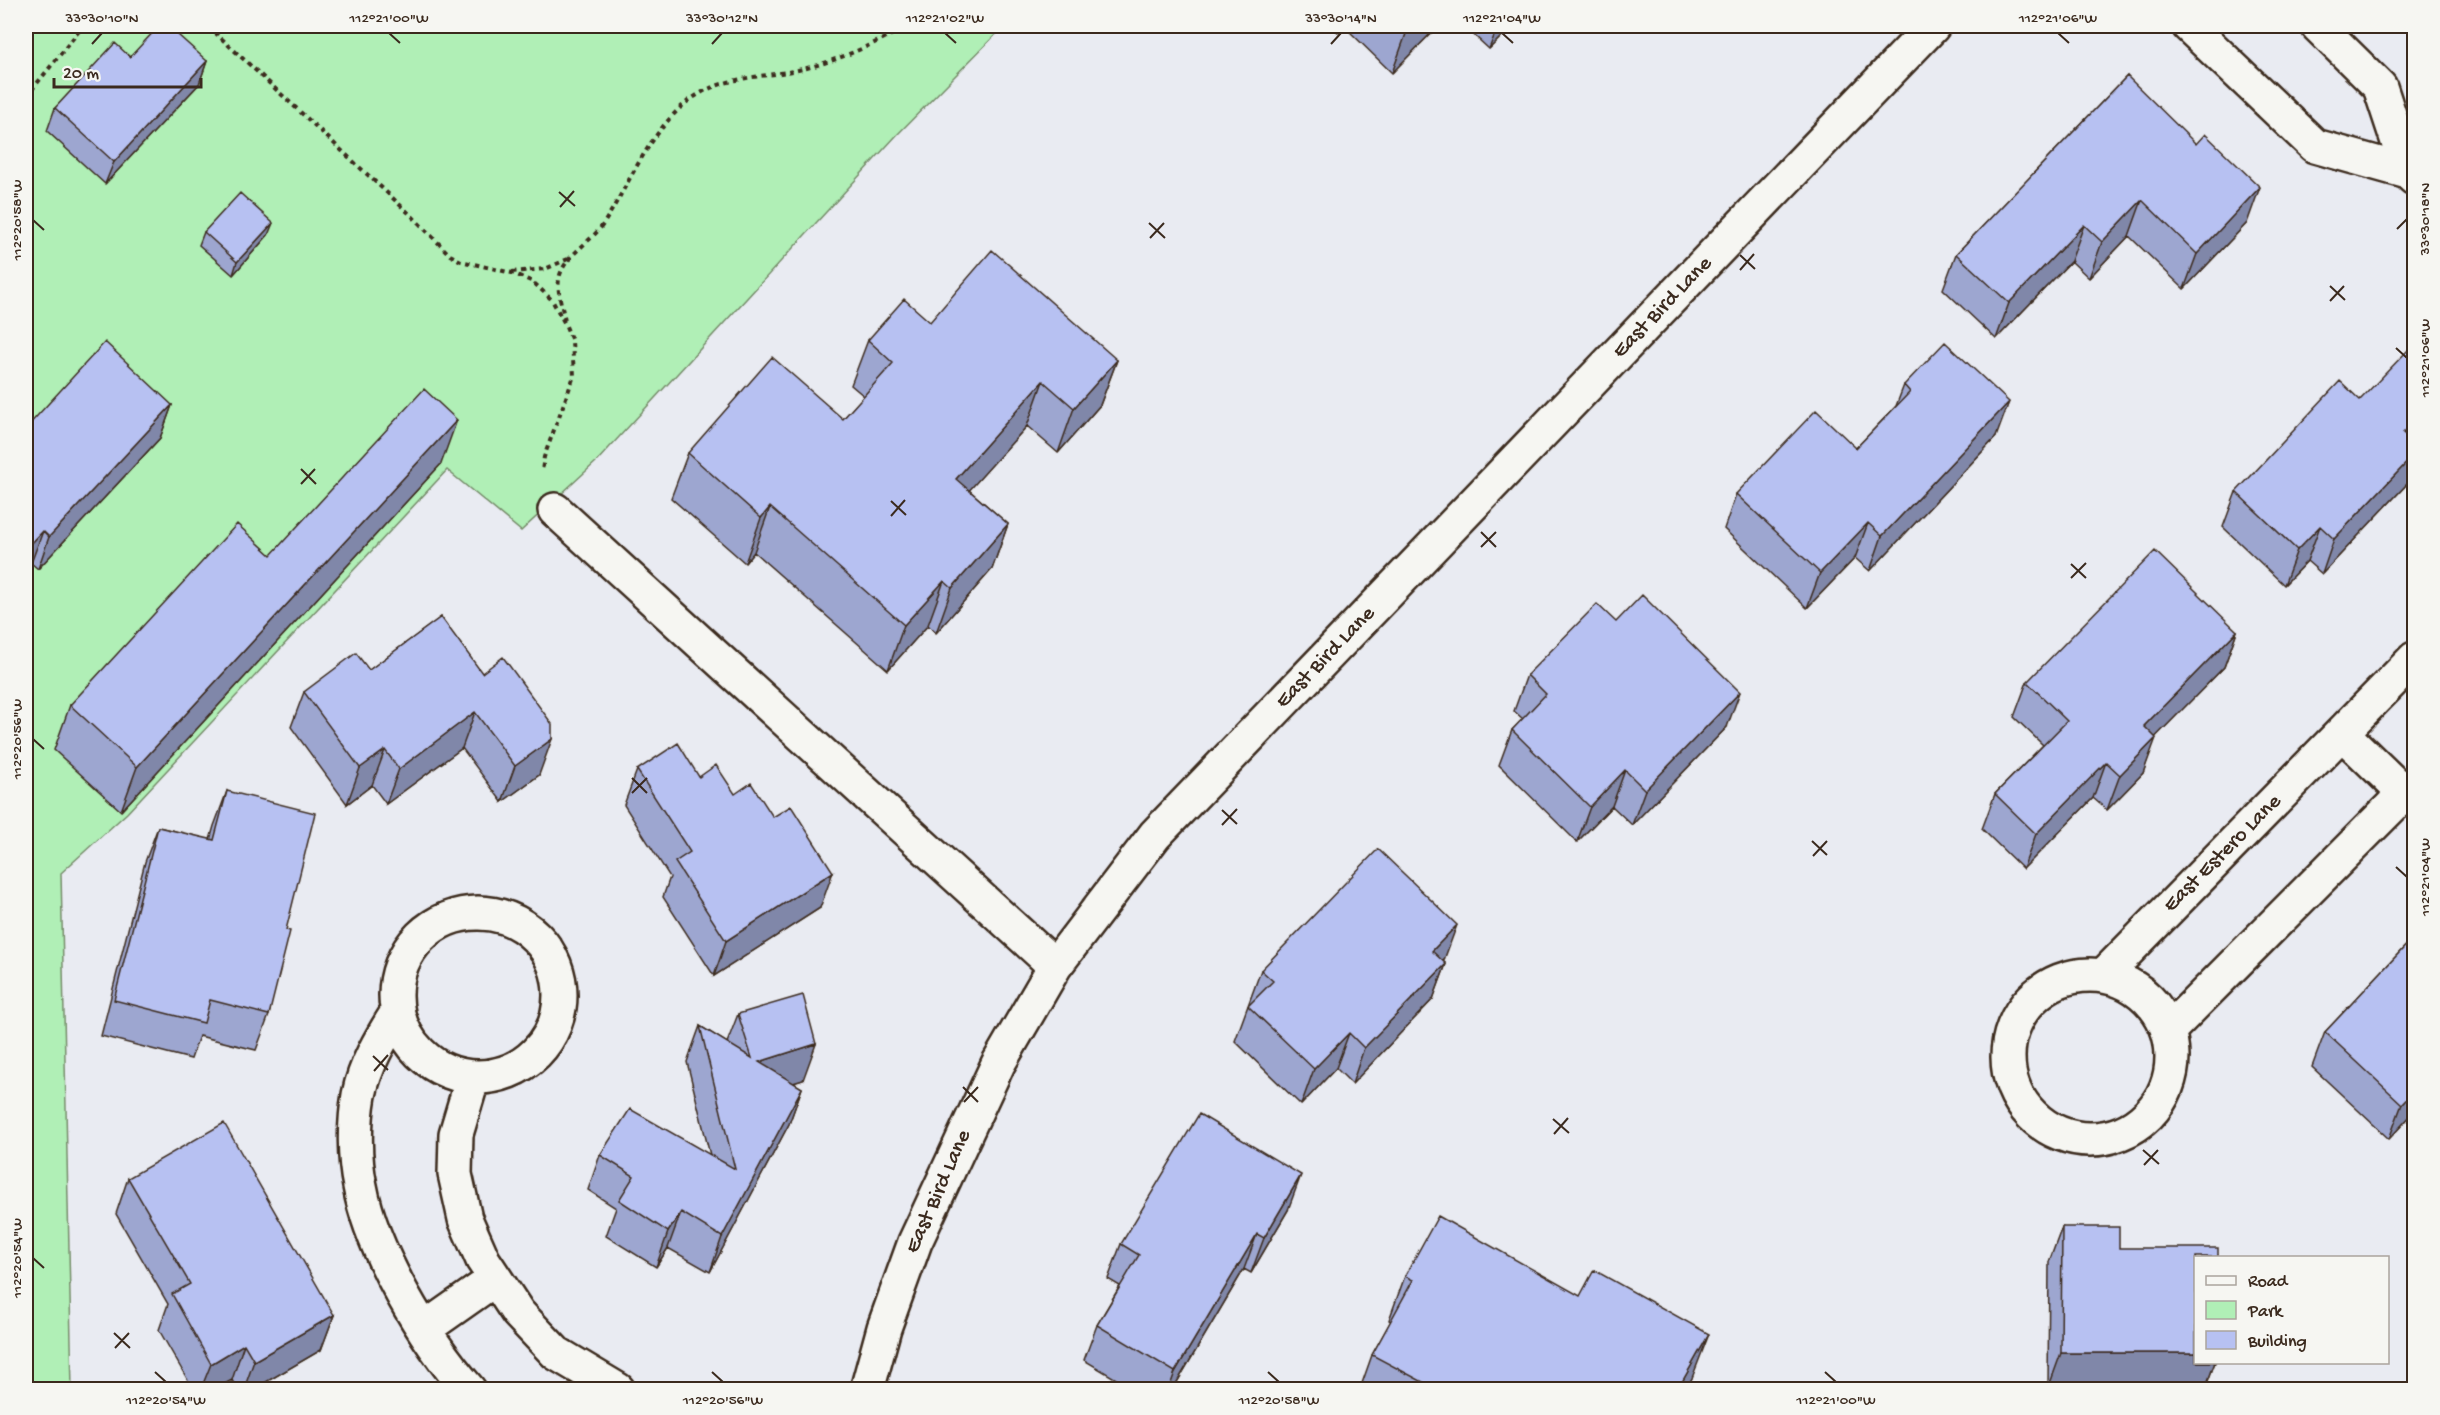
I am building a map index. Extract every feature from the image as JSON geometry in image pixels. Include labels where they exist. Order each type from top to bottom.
[{"type":"street","name":"East Bird Lane","points":[[867,1389],[884,1328],[915,1242],[998,1064],[1055,966],[1155,835],[1933,26]]},
{"type":"street","points":[[2189,26],[2315,146],[2411,175]]},
{"type":"street","points":[[2318,26],[2380,87],[2411,175]]},
{"type":"street","points":[[555,510],[1055,966]]},
{"type":"street","name":"East Estero Lane","points":[[2105,974],[2415,658]]},
{"type":"street","points":[[2169,1030],[2410,789],[2342,733]]},
{"type":"street","points":[[473,913],[494,913],[521,924],[546,947],[558,972],[561,999],[552,1033],[533,1058],[509,1072],[486,1078],[473,1077],[462,1077],[439,1069],[416,1051],[407,1039],[397,1012],[395,989],[404,958],[427,930],[450,917],[473,913]]},
{"type":"street","points":[[2105,974],[2122,980],[2151,999],[2169,1030],[2173,1056],[2169,1083],[2156,1107],[2137,1125],[2112,1137],[2085,1140],[2059,1134],[2037,1120],[2019,1099],[2009,1074],[2008,1047],[2015,1021],[2031,999],[2052,983],[2078,975],[2105,974]]},
{"type":"street","points":[[397,1012],[375,1049],[359,1094],[356,1136],[360,1186],[380,1251],[424,1329],[456,1375],[469,1389]]},
{"type":"street","points":[[473,1077],[456,1134],[455,1174],[465,1219],[483,1260],[518,1313],[556,1353],[618,1389]]},
{"type":"street","points":[[424,1329],[495,1279]]},
{"type":"path","points":[[26,97],[83,26]]},
{"type":"path","points":[[208,26],[413,217],[450,255],[461,261],[512,273],[533,282],[546,293],[565,324],[572,341],[574,376],[544,457],[540,482],[544,498],[555,510]]},
{"type":"path","points":[[565,324],[559,279],[562,269],[602,227],[656,136],[676,112],[695,96],[714,86],[736,79],[807,68],[842,57],[908,26]]},
{"type":"path","points":[[512,273],[545,268],[571,257]]},
{"type":"green space","points":[[26,26],[1004,26],[896,136],[597,461],[521,531],[447,470],[127,813],[61,873],[72,1390],[26,1389]]},
{"type":"building","points":[[159,26],[168,26],[207,61],[114,162],[55,108],[115,43],[130,57]]},
{"type":"building","points":[[1401,26],[1413,26],[1407,31]]},
{"type":"building","points":[[2127,76],[2196,144],[2205,134],[2260,187],[2197,254],[2142,200],[2102,242],[2084,225],[2009,303],[1956,254]]},
{"type":"building","points":[[240,193],[273,223],[237,262],[204,232]]},
{"type":"building","points":[[992,250],[1117,360],[1074,408],[1043,381],[956,479],[1008,524],[952,588],[944,581],[904,625],[770,507],[761,518],[688,453],[772,357],[843,419],[893,363],[868,340],[904,299],[930,322]]},
{"type":"building","points":[[105,342],[172,405],[49,537],[43,531],[26,549],[26,428]]},
{"type":"building","points":[[1945,342],[2009,402],[1882,536],[1868,523],[1820,573],[1736,494],[1816,410],[1856,448],[1910,392],[1904,385]]},
{"type":"building","points":[[2409,349],[2415,354],[2415,421],[2403,433],[2415,444],[2415,454],[2334,539],[2320,526],[2297,550],[2236,492],[2340,381],[2360,400]]},
{"type":"building","points":[[424,389],[457,420],[137,767],[70,705],[237,524],[271,555]]},
{"type":"building","points":[[2155,551],[2237,631],[2144,726],[2156,738],[2120,775],[2106,762],[2036,834],[1995,794],[2067,721],[2027,682]]},
{"type":"building","points":[[1642,595],[1740,692],[1645,790],[1625,770],[1590,807],[1512,730],[1546,694],[1527,675],[1597,604],[1616,622]]},
{"type":"building","points":[[441,617],[482,673],[503,657],[552,724],[552,739],[515,766],[475,712],[399,769],[385,750],[360,768],[304,692],[356,653],[369,670]]},
{"type":"building","points":[[678,743],[699,777],[716,765],[735,794],[751,783],[773,817],[791,806],[833,872],[726,941],[675,862],[690,852],[637,770]]},
{"type":"building","points":[[227,791],[315,813],[286,930],[290,931],[269,1015],[210,1000],[204,1023],[114,1000],[158,827],[214,840]]},
{"type":"building","points":[[1378,849],[1457,925],[1432,951],[1446,964],[1364,1048],[1349,1033],[1314,1069],[1248,1006],[1273,981],[1261,970]]},
{"type":"building","points":[[2415,936],[2415,1090],[2402,1104],[2325,1032]]},
{"type":"building","points":[[803,995],[816,1044],[759,1062],[802,1088],[722,1237],[681,1212],[668,1232],[619,1200],[634,1176],[600,1155],[630,1109],[735,1169],[700,1026],[752,1058],[738,1014]]},
{"type":"building","points":[[1199,1114],[1301,1175],[1264,1238],[1257,1234],[1175,1372],[1097,1325],[1139,1255],[1121,1244]]},
{"type":"building","points":[[224,1123],[334,1315],[254,1361],[244,1344],[211,1364],[172,1294],[190,1284],[128,1178]]},
{"type":"building","points":[[1438,1216],[1580,1296],[1594,1270],[1709,1334],[1678,1389],[1436,1389],[1372,1355],[1413,1280],[1405,1276]]},
{"type":"building","points":[[2062,1227],[2119,1227],[2119,1248],[2218,1248],[2218,1256],[2194,1256],[2194,1353],[2061,1353]]}]
